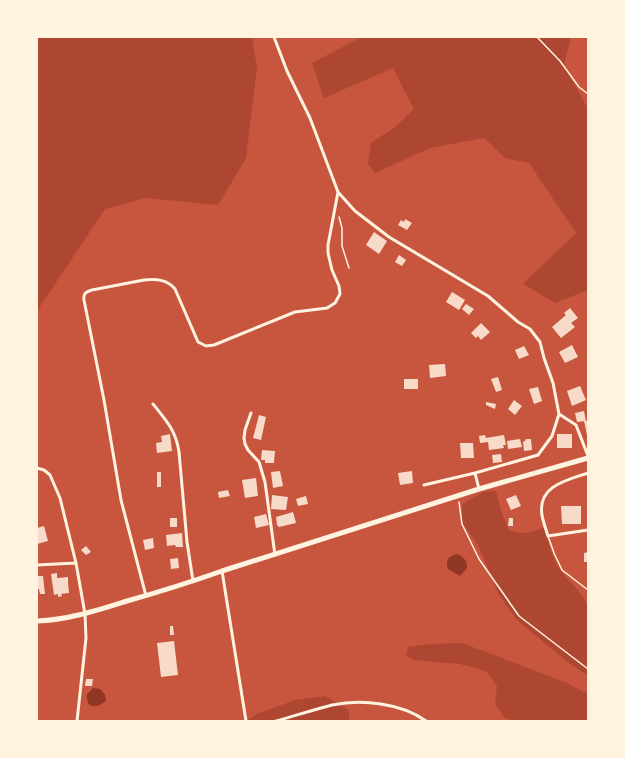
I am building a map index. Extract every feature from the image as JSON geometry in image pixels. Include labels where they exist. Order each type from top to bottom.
[{"type":"main road","points":[[37,621],[85,614],[146,596],[479,489],[588,457]]},
{"type":"street","points":[[274,37],[287,71],[310,118],[338,192],[355,211],[389,237],[488,296],[518,322],[530,329],[540,342],[553,382],[559,414],[552,436],[538,455],[475,473],[424,485]]},
{"type":"street","points":[[146,596],[121,500],[84,294],[92,290],[144,280],[153,279],[167,282],[175,289],[198,342],[206,346],[214,345],[296,312],[327,308],[335,303],[340,294],[340,286],[332,270],[328,253],[328,245],[338,192]]},
{"type":"street","points":[[153,404],[167,421],[177,439],[192,581]]},
{"type":"street","points":[[251,413],[245,430],[245,444],[248,450],[259,462],[265,482],[275,555]]},
{"type":"street","points":[[559,414],[576,425],[588,457]]},
{"type":"street","points":[[37,468],[44,470],[50,475],[60,498],[76,563],[85,614],[86,638],[77,721]]},
{"type":"street","points":[[588,472],[548,490],[541,502],[542,516],[548,536],[588,530]]},
{"type":"street","points":[[475,473],[479,489]]},
{"type":"street","points":[[37,565],[76,563]]},
{"type":"street","points":[[222,571],[246,721]]},
{"type":"street","points":[[276,721],[333,705],[357,703],[377,704],[406,710],[426,721]]},
{"type":"lane","points":[[548,536],[562,570],[588,590]]},
{"type":"path","points":[[537,37],[560,61],[579,87],[588,94]]},
{"type":"path","points":[[335,207],[342,224],[342,246],[349,268]]},
{"type":"path","points":[[459,496],[462,524],[480,560],[518,616],[588,669]]},
{"type":"shaded area","points":[[37,37],[252,37],[257,68],[246,158],[218,205],[146,198],[105,209],[37,311]]},
{"type":"shaded area","points":[[362,37],[571,37],[564,65],[588,109],[588,290],[555,303],[523,284],[576,233],[529,163],[505,158],[484,138],[430,148],[375,173],[368,164],[371,143],[395,127],[414,109],[393,68],[324,98],[312,63]]},
{"type":"shaded area","points":[[496,491],[501,511],[509,530],[526,533],[543,528],[553,557],[563,573],[582,595],[585,601],[588,608],[588,676],[569,663],[517,620],[499,595],[478,545],[461,521],[463,504],[483,492]]},
{"type":"shaded area","points":[[458,554],[467,563],[467,568],[460,576],[448,569],[447,566],[448,558]]},
{"type":"shaded area","points":[[462,643],[565,682],[588,694],[588,721],[513,721],[504,717],[495,704],[497,686],[486,671],[460,664],[414,660],[406,655],[408,647],[431,644]]},
{"type":"shaded area","points":[[93,688],[100,689],[105,695],[106,701],[95,706],[88,703],[87,694]]},
{"type":"shaded area","points":[[325,696],[349,710],[349,721],[246,721],[259,713],[296,700]]},
{"type":"building","points":[[405,219],[412,223],[407,230],[398,225],[401,220],[404,222]]},
{"type":"building","points":[[374,232],[387,241],[379,254],[366,245]]},
{"type":"building","points":[[399,255],[406,260],[402,266],[395,262]]},
{"type":"building","points":[[452,292],[465,300],[459,310],[446,302]]},
{"type":"building","points":[[466,304],[474,309],[469,315],[462,309]]},
{"type":"building","points":[[570,308],[578,318],[571,323],[575,327],[561,338],[552,327],[566,315],[564,313]]},
{"type":"building","points":[[481,323],[490,332],[481,340],[478,336],[476,338],[471,333]]},
{"type":"building","points":[[572,345],[578,357],[565,363],[559,352]]},
{"type":"building","points":[[524,346],[529,355],[519,359],[515,350]]},
{"type":"building","points":[[445,364],[446,376],[430,378],[429,365]]},
{"type":"building","points":[[498,377],[502,390],[496,392],[491,379]]},
{"type":"building","points":[[404,379],[418,379],[418,389],[404,389]]},
{"type":"building","points":[[580,386],[586,400],[572,406],[567,391]]},
{"type":"building","points":[[538,387],[542,401],[534,404],[529,389]]},
{"type":"building","points":[[514,400],[522,406],[515,415],[508,409]]},
{"type":"building","points":[[486,402],[496,404],[495,409],[486,405]]},
{"type":"building","points":[[584,411],[586,421],[577,422],[575,413]]},
{"type":"building","points":[[259,415],[266,417],[261,440],[253,438]]},
{"type":"building","points":[[584,421],[588,421],[588,435],[587,435]]},
{"type":"building","points":[[170,434],[172,451],[157,453],[156,443],[162,442],[161,436]]},
{"type":"building","points":[[557,434],[572,434],[572,448],[557,448]]},
{"type":"building","points":[[485,435],[486,438],[504,435],[506,445],[503,445],[504,448],[489,450],[488,442],[480,443],[479,436]]},
{"type":"building","points":[[520,439],[522,447],[508,449],[507,441]]},
{"type":"building","points":[[526,439],[531,439],[532,450],[524,451],[523,442]]},
{"type":"building","points":[[460,443],[473,443],[474,458],[461,458]]},
{"type":"building","points":[[262,450],[275,451],[274,463],[265,463],[265,460],[261,460]]},
{"type":"building","points":[[501,454],[502,462],[493,463],[492,455]]},
{"type":"building","points":[[280,471],[283,486],[273,488],[271,472]]},
{"type":"building","points":[[412,471],[413,483],[400,485],[398,473]]},
{"type":"building","points":[[157,472],[161,472],[161,487],[157,487]]},
{"type":"building","points":[[256,478],[258,496],[245,498],[242,480]]},
{"type":"building","points":[[228,490],[230,496],[219,498],[218,492]]},
{"type":"building","points":[[272,495],[288,497],[286,510],[271,509]]},
{"type":"building","points":[[516,495],[521,506],[511,510],[506,499]]},
{"type":"building","points":[[306,496],[308,504],[298,506],[296,499]]},
{"type":"building","points":[[561,506],[581,506],[581,524],[562,524]]},
{"type":"building","points":[[293,512],[296,523],[279,527],[277,525],[276,517]]},
{"type":"building","points":[[266,514],[269,525],[256,528],[254,517]]},
{"type":"building","points":[[170,518],[177,518],[177,527],[170,527]]},
{"type":"building","points":[[509,518],[513,518],[513,526],[508,526]]},
{"type":"building","points":[[44,526],[48,541],[37,544],[37,528]]},
{"type":"building","points":[[182,533],[183,547],[176,547],[175,545],[167,546],[166,535]]},
{"type":"building","points":[[153,538],[154,548],[145,550],[143,540]]},
{"type":"building","points":[[86,546],[91,552],[86,555],[81,550]]},
{"type":"building","points":[[588,552],[588,562],[584,562],[584,553]]},
{"type":"building","points":[[178,558],[179,568],[171,569],[170,559]]},
{"type":"building","points":[[57,573],[57,578],[68,577],[69,593],[61,594],[62,596],[58,597],[58,594],[54,595],[51,574]]},
{"type":"building","points":[[37,576],[43,576],[45,594],[40,594],[39,589],[37,589]]},
{"type":"building","points":[[170,626],[173,626],[174,635],[170,635]]},
{"type":"building","points":[[174,641],[178,675],[161,677],[157,643]]},
{"type":"building","points":[[86,679],[93,679],[92,686],[85,686]]}]
